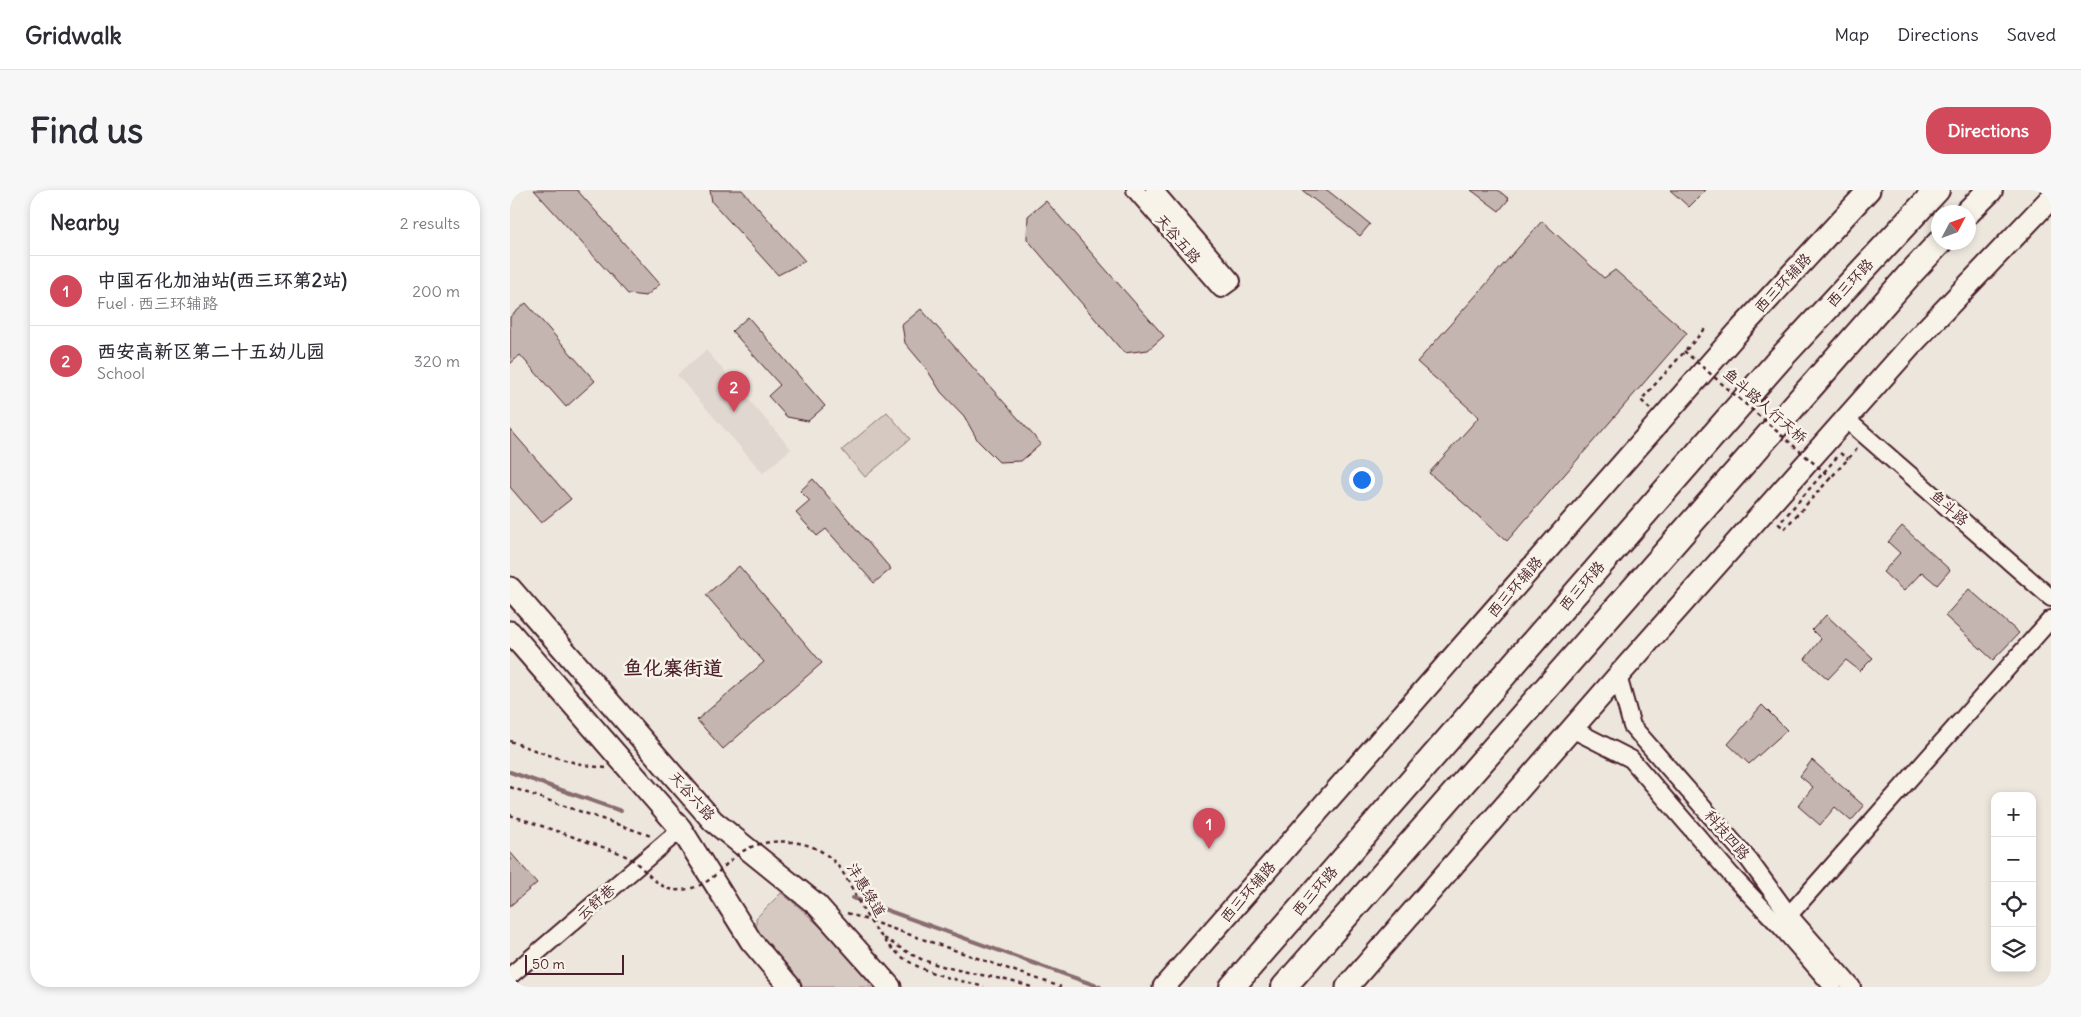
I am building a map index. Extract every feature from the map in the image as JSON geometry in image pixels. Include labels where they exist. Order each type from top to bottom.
[{"type":"highway","name":"西三环路","points":[[1232,987],[1779,360],[1937,190]]},
{"type":"highway","points":[[1975,205],[1990,190]]},
{"type":"highway","points":[[1284,987],[1933,250]]},
{"type":"main road","name":"西三环辅路","points":[[1164,987],[1738,332],[1869,190]]},
{"type":"main road","points":[[1347,987],[1618,676],[1914,342],[2051,198]]},
{"type":"main road","name":"天谷六路","points":[[510,588],[713,821],[817,905],[890,987]]},
{"type":"main road","name":"天谷六路","points":[[510,632],[631,771],[674,835],[751,941],[790,987]]},
{"type":"street","name":"天谷五路","points":[[1135,190],[1227,285],[1154,190]]},
{"type":"street","name":"鱼斗路","points":[[1846,419],[2051,598]]},
{"type":"street","points":[[1788,915],[2051,619]]},
{"type":"street","name":"科技四路","points":[[1618,676],[1632,726],[1749,860],[1788,915],[1852,987]]},
{"type":"street","name":"科技四路","points":[[1572,729],[1631,759],[1732,876],[1781,927],[1833,987]]},
{"type":"street","name":"云舒巷","points":[[510,976],[674,835]]},
{"type":"path","points":[[1641,400],[1705,329]]},
{"type":"path","name":"鱼斗路人行天桥","points":[[1684,351],[1831,478]]},
{"type":"path","points":[[1841,452],[1848,459],[1831,478],[1784,529],[1779,524],[1841,452]]},
{"type":"path","points":[[510,741],[547,755],[588,767],[631,771]]},
{"type":"path","points":[[510,787],[674,835]]},
{"type":"path","name":"沣惠绿道","points":[[510,815],[617,852],[632,859],[660,885],[671,890],[697,888],[712,880],[737,856],[752,847],[768,842],[790,841],[809,846],[825,853],[840,867],[849,880],[862,908],[894,951],[925,970],[953,980],[984,987]]},
{"type":"path","points":[[844,912],[1061,987]]},
{"type":"path","points":[[884,938],[921,959],[968,973],[1007,979],[1031,987]]},
{"type":"shaded area","points":[[706,350],[791,449],[763,473],[677,375]]},
{"type":"shaded area","points":[[887,412],[910,439],[865,477],[842,450]]},
{"type":"shaded area","points":[[781,893],[819,925],[874,987],[803,987],[757,935],[756,918]]},
{"type":"building","points":[[534,190],[577,190],[660,284],[646,296],[628,294]]},
{"type":"building","points":[[710,190],[742,190],[805,261],[778,275],[712,202]]},
{"type":"building","points":[[1302,190],[1327,190],[1370,224],[1360,236]]},
{"type":"building","points":[[1471,190],[1498,190],[1509,199],[1499,211]]},
{"type":"building","points":[[1670,190],[1706,190],[1689,207]]},
{"type":"building","points":[[1046,201],[1164,336],[1148,350],[1124,353],[1027,239],[1028,216]]},
{"type":"building","points":[[1542,221],[1604,278],[1615,270],[1687,333],[1507,541],[1429,473],[1479,417],[1417,362]]},
{"type":"building","points":[[526,303],[595,381],[566,407],[520,355],[510,364],[510,317]]},
{"type":"building","points":[[921,309],[1041,444],[1021,461],[999,462],[978,441],[964,416],[941,392],[926,368],[905,343],[902,325]]},
{"type":"building","points":[[748,317],[825,406],[808,421],[787,417],[768,396],[780,385],[732,331]]},
{"type":"building","points":[[510,429],[571,499],[541,523],[510,487]]},
{"type":"building","points":[[813,479],[891,569],[874,583],[826,529],[817,536],[796,513],[810,501],[800,491]]},
{"type":"building","points":[[1902,526],[1950,570],[1937,585],[1922,572],[1904,591],[1883,572],[1900,553],[1888,542]]},
{"type":"building","points":[[739,566],[822,663],[723,749],[697,720],[764,662],[706,595]]},
{"type":"building","points":[[1969,589],[2019,633],[1993,660],[1945,616]]},
{"type":"building","points":[[1826,615],[1873,658],[1860,671],[1846,660],[1828,679],[1805,659],[1821,639],[1812,630]]},
{"type":"building","points":[[1762,705],[1787,730],[1749,764],[1728,744]]},
{"type":"building","points":[[1812,760],[1864,806],[1851,821],[1835,807],[1820,825],[1798,806],[1813,787],[1800,776]]},
{"type":"building","points":[[510,852],[537,883],[510,906]]},
{"type":"waterway","points":[[510,772],[621,811]]},
{"type":"waterway","points":[[853,898],[1100,987]]},
{"type":"place","name":"西安高新区第二十五幼儿园","points":[[734,412]]},
{"type":"place","name":"中国石化加油站(西三环第2站)","points":[[1209,849]]},
{"type":"district","name":"鱼化寨街道","points":[[673,668]]}]
